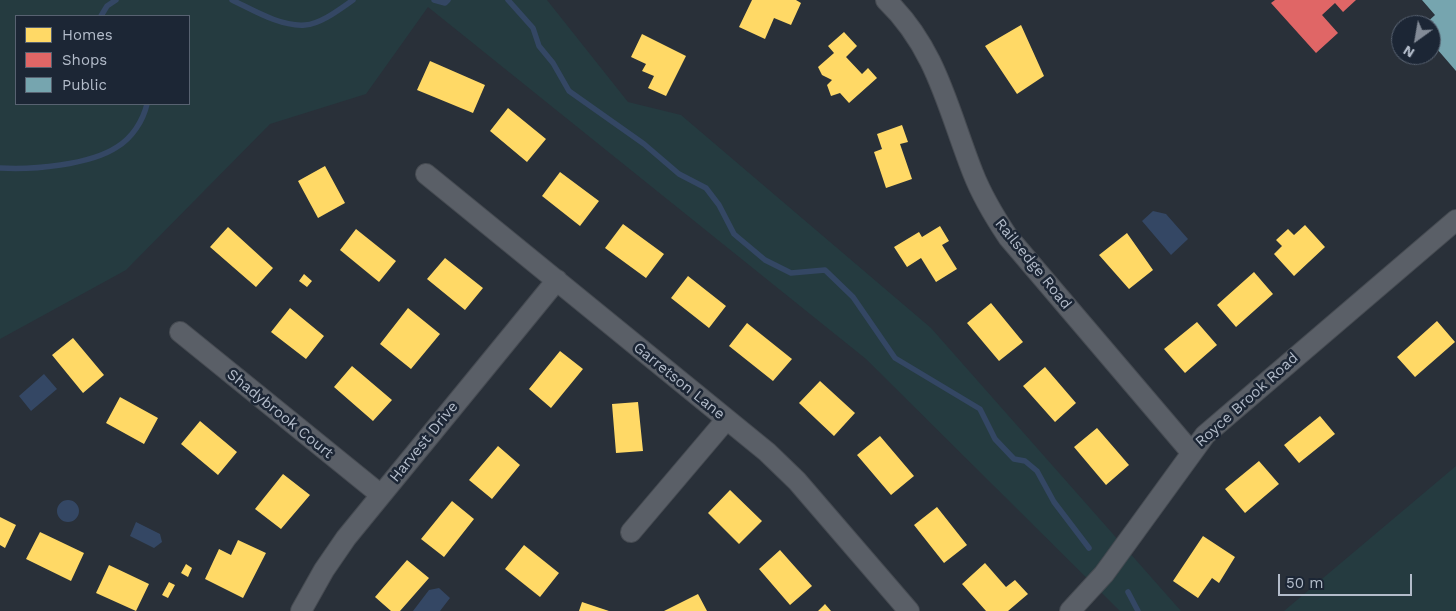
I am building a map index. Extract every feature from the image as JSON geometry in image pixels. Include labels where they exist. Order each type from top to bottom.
[{"type":"street","name":"Railsedge Road","points":[[886,0],[921,41],[937,74],[973,172],[988,205],[1008,237],[1191,452]]},
{"type":"street","name":"Garretson Lane","points":[[426,174],[767,452],[797,481],[909,611]]},
{"type":"street","name":"Royce Brook Road","points":[[1070,611],[1104,574],[1191,452],[1223,417],[1456,220]]},
{"type":"street","name":"Harvest Drive","points":[[301,611],[324,570],[381,495],[557,280]]},
{"type":"street","name":"Shadybrook Court","points":[[180,332],[381,495]]},
{"type":"street","points":[[631,532],[726,420]]},
{"type":"green space","points":[[0,0],[547,0],[628,102],[681,115],[931,328],[1181,611],[1120,611],[866,359],[428,7],[366,94],[270,124],[126,270],[0,339]]},
{"type":"green space","points":[[1456,466],[1456,611],[1284,611]]},
{"type":"water","points":[[1153,211],[1166,214],[1188,239],[1171,255],[1142,221]]},
{"type":"water","points":[[44,374],[57,389],[31,411],[19,396]]},
{"type":"water","points":[[68,500],[76,503],[79,511],[76,519],[68,522],[60,519],[57,511],[60,503]]},
{"type":"water","points":[[136,522],[160,534],[162,542],[154,548],[130,536]]},
{"type":"water","points":[[439,588],[450,598],[440,611],[413,611],[429,590]]},
{"type":"building: Homes","points":[[752,0],[796,0],[801,3],[791,25],[774,18],[765,39],[739,27]]},
{"type":"building: Homes","points":[[1021,25],[1044,76],[1017,94],[985,46]]},
{"type":"building: Homes","points":[[844,32],[857,46],[846,57],[862,74],[868,68],[877,78],[849,103],[840,93],[831,96],[827,85],[832,80],[822,75],[818,67],[834,53],[828,46]]},
{"type":"building: Homes","points":[[642,34],[686,56],[666,96],[648,88],[654,76],[642,71],[646,64],[631,57]]},
{"type":"building: Homes","points":[[430,61],[485,85],[473,113],[417,90]]},
{"type":"building: Homes","points":[[508,108],[546,139],[527,162],[490,131]]},
{"type":"building: Homes","points":[[902,125],[908,142],[900,144],[912,179],[886,188],[874,152],[882,149],[877,134]]},
{"type":"building: Homes","points":[[325,166],[345,203],[318,218],[298,181]]},
{"type":"building: Homes","points":[[560,172],[599,201],[580,226],[542,196]]},
{"type":"building: Homes","points":[[623,224],[664,254],[646,278],[605,248]]},
{"type":"building: Homes","points":[[1305,225],[1325,247],[1294,276],[1274,254],[1282,246],[1276,240],[1288,229],[1294,235]]},
{"type":"building: Homes","points":[[940,226],[949,241],[942,245],[957,269],[936,282],[921,258],[907,267],[894,247],[919,232],[922,237]]},
{"type":"building: Homes","points":[[228,227],[273,268],[256,287],[210,247]]},
{"type":"building: Homes","points":[[356,229],[396,261],[379,282],[340,250]]},
{"type":"building: Homes","points":[[1127,233],[1153,270],[1129,289],[1099,255]]},
{"type":"building: Homes","points":[[445,258],[483,288],[465,310],[427,279]]},
{"type":"building: Homes","points":[[1254,272],[1273,294],[1236,327],[1217,305]]},
{"type":"building: Homes","points":[[304,274],[312,281],[307,287],[299,281]]},
{"type":"building: Homes","points":[[688,276],[726,306],[709,328],[671,298]]},
{"type":"building: Homes","points":[[991,303],[1023,342],[999,361],[967,323]]},
{"type":"building: Homes","points":[[290,308],[324,336],[306,359],[271,332]]},
{"type":"building: Homes","points":[[408,308],[440,334],[411,369],[380,344]]},
{"type":"building: Homes","points":[[1437,321],[1455,342],[1415,377],[1397,357]]},
{"type":"building: Homes","points":[[1197,322],[1217,345],[1185,373],[1164,349]]},
{"type":"building: Homes","points":[[747,323],[792,359],[773,381],[729,346]]},
{"type":"building: Homes","points":[[73,338],[104,375],[83,393],[52,355]]},
{"type":"building: Homes","points":[[560,351],[583,369],[551,408],[529,389]]},
{"type":"building: Homes","points":[[352,366],[392,400],[373,421],[334,387]]},
{"type":"building: Homes","points":[[1045,367],[1076,403],[1055,422],[1023,386]]},
{"type":"building: Homes","points":[[820,381],[855,413],[834,436],[799,403]]},
{"type":"building: Homes","points":[[120,397],[158,418],[144,444],[106,423]]},
{"type":"building: Homes","points":[[638,402],[643,451],[616,453],[612,404]]},
{"type":"building: Homes","points":[[1320,416],[1335,434],[1299,463],[1284,445]]},
{"type":"building: Homes","points":[[200,421],[237,452],[218,475],[181,444]]},
{"type":"building: Homes","points":[[1097,428],[1129,465],[1106,485],[1074,447]]},
{"type":"building: Homes","points":[[880,436],[914,476],[891,495],[857,455]]},
{"type":"building: Homes","points":[[498,446],[520,465],[492,499],[469,480]]},
{"type":"building: Homes","points":[[1259,461],[1279,484],[1245,513],[1225,489]]},
{"type":"building: Homes","points":[[283,474],[310,495],[281,529],[255,509]]},
{"type":"building: Homes","points":[[730,490],[762,521],[739,544],[708,513]]},
{"type":"building: Homes","points":[[452,501],[474,519],[444,557],[421,539]]},
{"type":"building: Homes","points":[[937,507],[967,545],[944,563],[914,525]]},
{"type":"building: Homes","points":[[0,517],[16,525],[5,548],[0,545]]},
{"type":"building: Homes","points":[[40,532],[84,553],[71,581],[26,559]]},
{"type":"building: Homes","points":[[1203,536],[1235,557],[1219,583],[1212,578],[1198,598],[1173,581]]},
{"type":"building: Homes","points":[[238,540],[266,553],[243,598],[205,579],[219,549],[231,555]]},
{"type":"building: Homes","points":[[524,545],[559,573],[540,597],[505,569]]},
{"type":"building: Homes","points":[[780,550],[812,586],[790,605],[759,569]]},
{"type":"building: Homes","points":[[407,560],[429,578],[400,611],[391,611],[375,597]]},
{"type":"building: Homes","points":[[985,563],[1006,587],[1015,580],[1028,594],[1008,611],[986,611],[962,584]]},
{"type":"building: Homes","points":[[186,564],[192,568],[188,577],[181,573]]},
{"type":"building: Homes","points":[[109,565],[149,584],[136,611],[96,593]]},
{"type":"building: Homes","points":[[169,582],[175,585],[168,598],[162,595]]},
{"type":"building: Homes","points":[[698,594],[707,611],[664,611]]},
{"type":"building: Homes","points":[[582,602],[609,611],[579,611]]},
{"type":"building: Homes","points":[[825,604],[831,611],[818,611]]},
{"type":"building: Shops","points":[[1275,0],[1356,0],[1343,12],[1335,3],[1322,15],[1338,33],[1316,53],[1271,3]]},
{"type":"building: Public","points":[[1422,0],[1456,0],[1456,71],[1441,54],[1441,15],[1435,15]]},
{"type":"waterway","points":[[102,15],[107,6],[116,0]]},
{"type":"waterway","points":[[232,0],[277,21],[296,25],[311,24],[324,19],[353,0]]},
{"type":"waterway","points":[[434,0],[445,3],[448,0]]},
{"type":"waterway","points":[[508,0],[533,28],[539,46],[553,63],[569,91],[644,144],[679,174],[706,188],[719,205],[734,234],[765,260],[791,273],[825,270],[853,297],[895,358],[980,409],[995,439],[1014,459],[1025,461],[1037,471],[1054,502],[1089,548]]},
{"type":"waterway","points":[[0,168],[60,165],[106,153],[117,147],[132,134],[140,123],[147,105]]},
{"type":"waterway","points":[[1128,592],[1138,611]]}]
